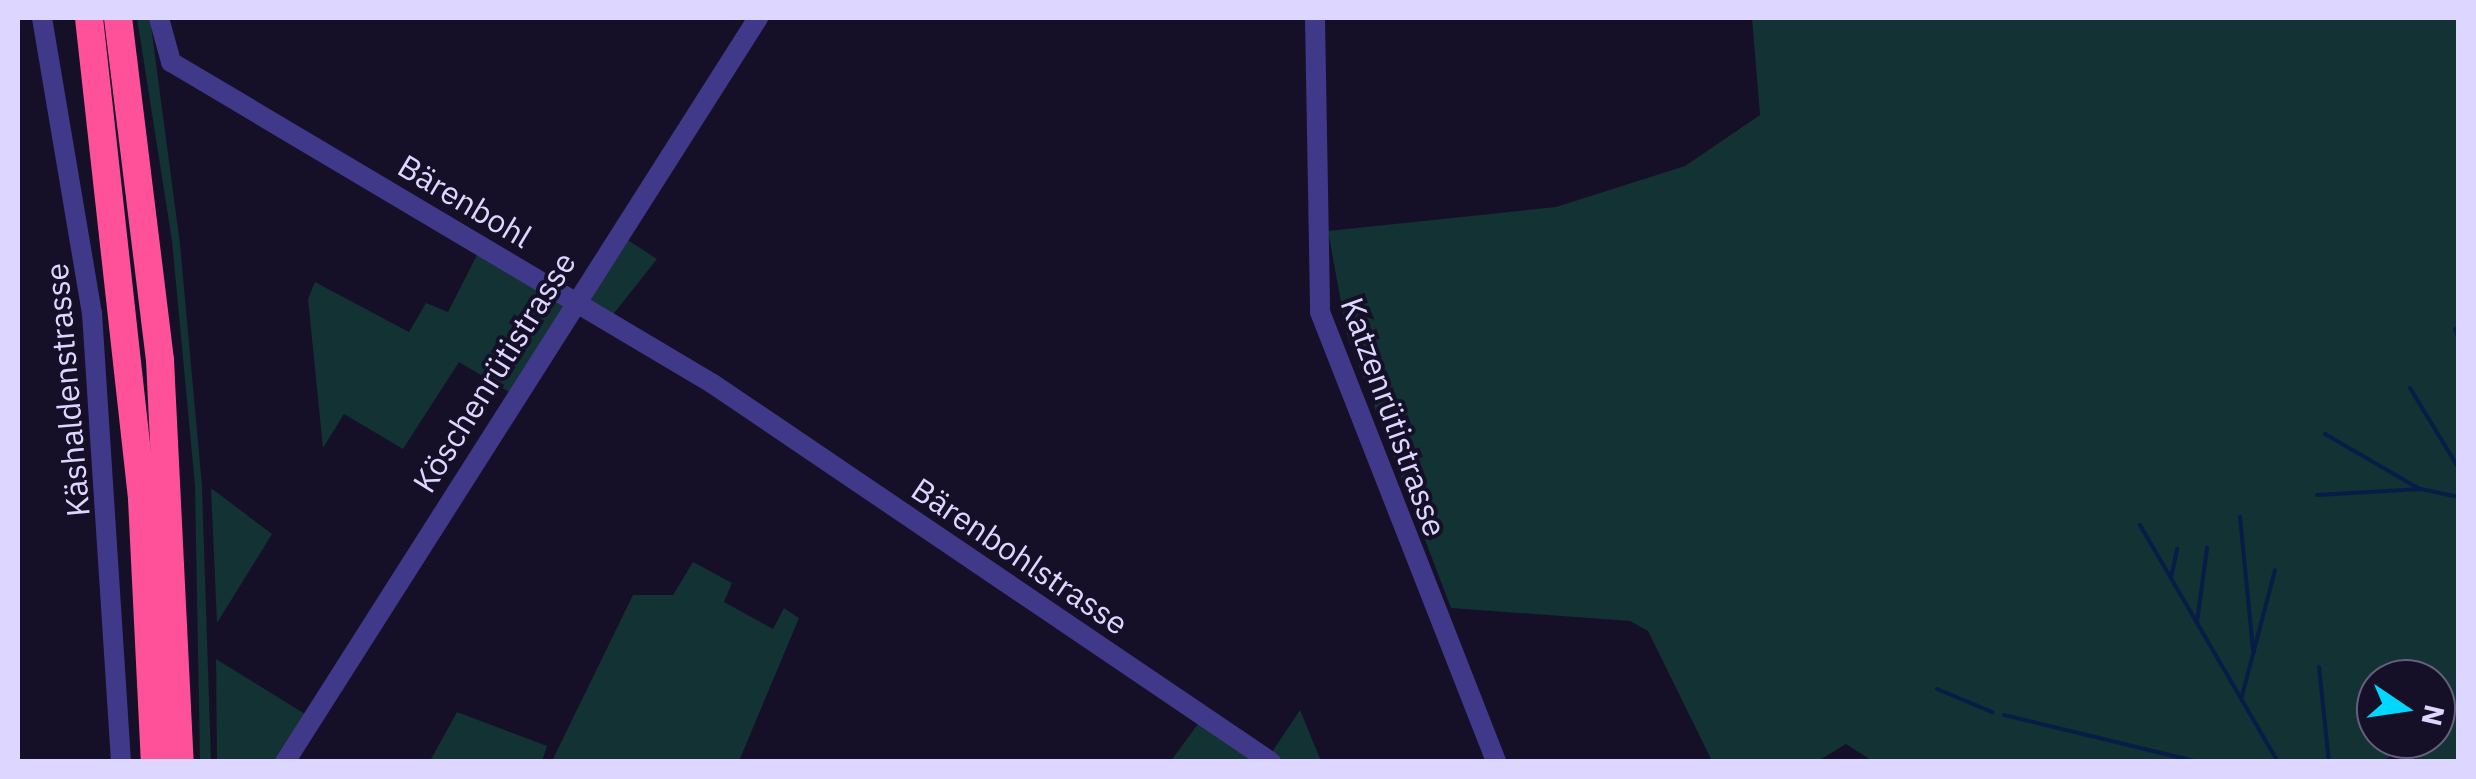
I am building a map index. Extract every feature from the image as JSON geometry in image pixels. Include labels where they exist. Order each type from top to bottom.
[{"type":"highway","points":[[89,18],[138,448],[155,762]]},
{"type":"highway","points":[[118,18],[163,394],[180,762]]},
{"type":"street","name":"Käshaldenstrasse","points":[[42,18],[94,324],[121,762]]},
{"type":"street","name":"Bärenbohl","points":[[159,18],[164,54],[736,400]]},
{"type":"street","name":"Köschenrütistrasse","points":[[285,762],[574,301],[758,18]]},
{"type":"street","name":"Katzenrütistrasse","points":[[1316,18],[1314,268],[1323,326],[1496,762]]},
{"type":"street","name":"Bärenbohlstrasse","points":[[736,400],[1270,762]]},
{"type":"green space","points":[[137,18],[150,18],[180,244],[202,486],[211,761],[200,761],[195,486],[172,241]]},
{"type":"green space","points":[[1752,18],[2458,18],[2458,761],[2416,759],[2456,759],[2456,659],[2356,659],[2356,759],[2387,759],[2383,762],[1874,762],[1846,744],[1818,761],[1712,761],[1648,631],[1630,621],[1451,608],[1347,335],[1328,231],[1556,207],[1685,166],[1760,115]]},
{"type":"green space","points":[[623,237],[657,259],[611,317],[582,300]]},
{"type":"green space","points":[[479,251],[566,303],[509,392],[459,362],[403,449],[344,414],[323,448],[308,299],[315,282],[409,332],[426,303],[448,312]]},
{"type":"green space","points":[[211,488],[272,534],[217,623]]},
{"type":"green space","points":[[693,562],[732,583],[724,602],[773,629],[784,608],[799,618],[739,761],[552,761],[633,595],[673,595]]},
{"type":"green space","points":[[216,659],[310,717],[280,761],[217,761]]},
{"type":"green space","points":[[1300,710],[1321,761],[1266,761]]},
{"type":"green space","points":[[457,712],[547,746],[542,761],[430,761]]},
{"type":"green space","points":[[1201,720],[1265,762],[1170,762]]},
{"type":"waterway","points":[[2455,329],[2458,337]]},
{"type":"waterway","points":[[2410,388],[2458,467]]},
{"type":"waterway","points":[[2325,434],[2420,489]]},
{"type":"waterway","points":[[2317,495],[2421,489],[2458,497]]},
{"type":"waterway","points":[[2240,517],[2253,650]]},
{"type":"waterway","points":[[2140,525],[2278,762]]},
{"type":"waterway","points":[[2197,622],[2207,548]]},
{"type":"waterway","points":[[2171,578],[2177,549]]},
{"type":"waterway","points":[[2242,696],[2275,570]]},
{"type":"waterway","points":[[2319,667],[2329,762]]},
{"type":"waterway","points":[[1937,689],[1992,712]]},
{"type":"waterway","points":[[2004,715],[2199,762]]}]
